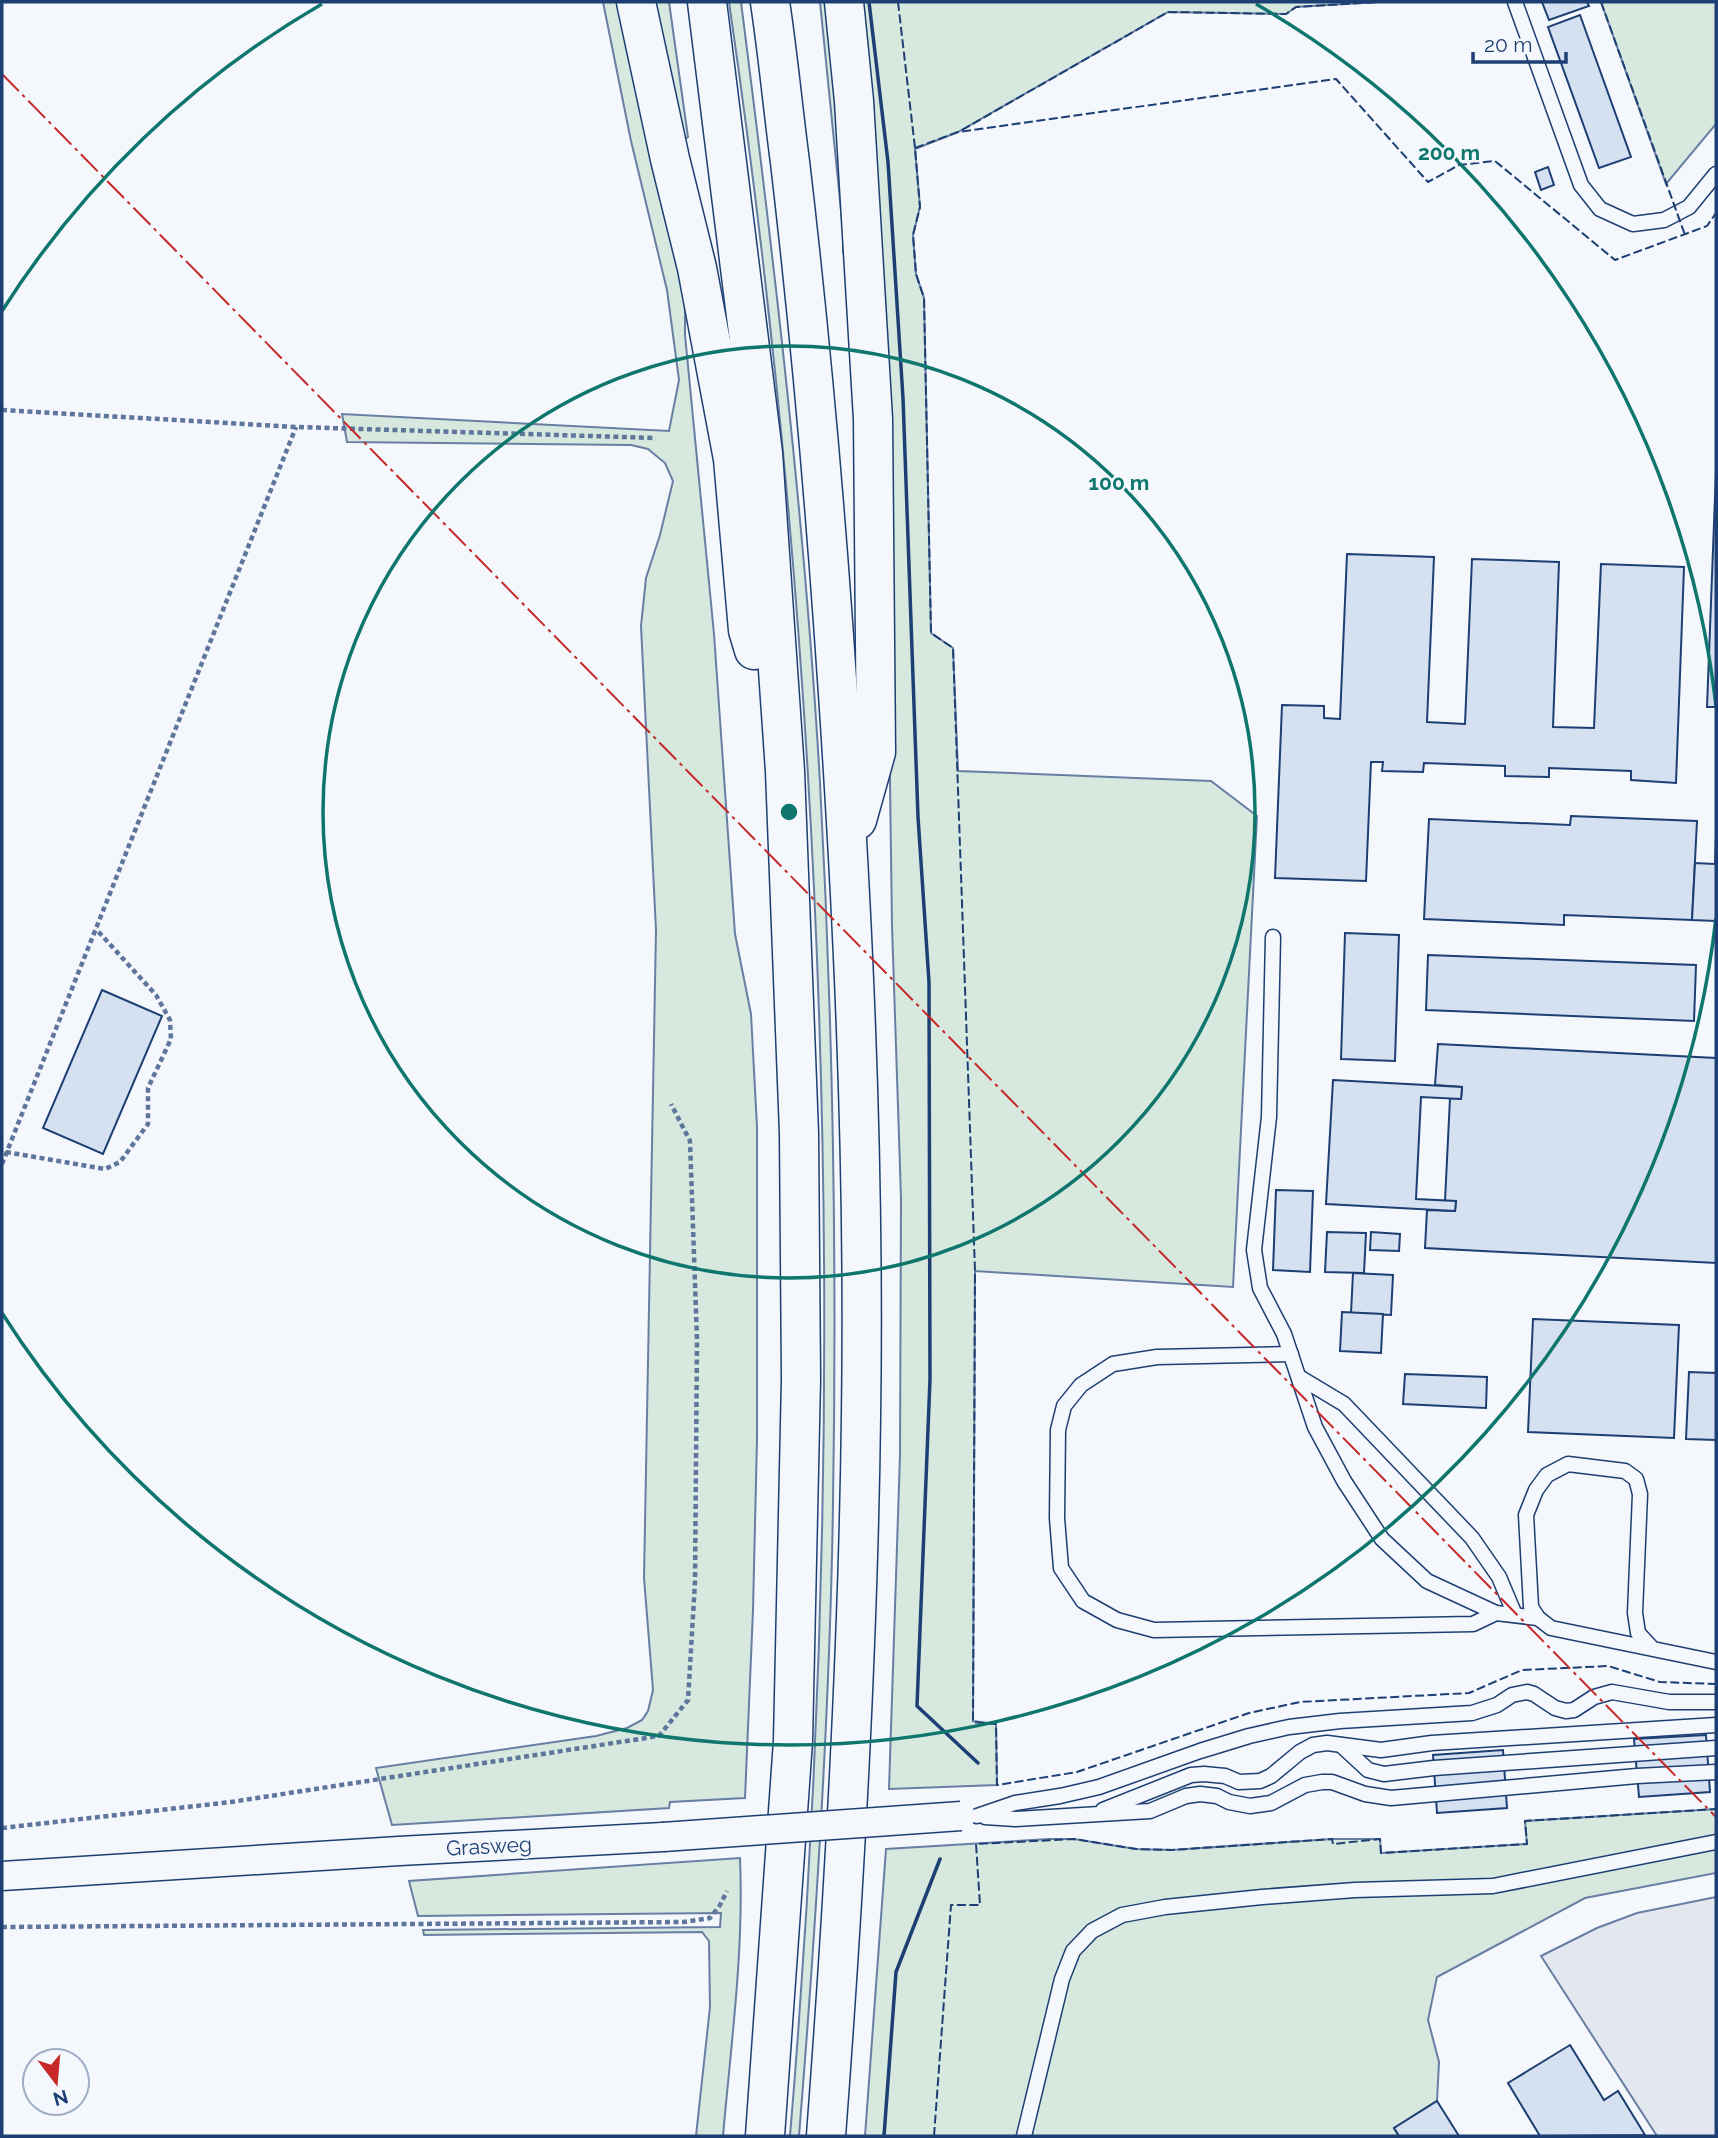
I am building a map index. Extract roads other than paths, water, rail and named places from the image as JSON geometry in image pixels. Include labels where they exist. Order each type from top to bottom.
[{"type":"highway","points":[[636,2],[697,268],[733,459],[748,630],[785,771]]},
{"type":"highway","points":[[707,2],[763,453],[785,771],[799,1133],[802,1379],[793,1741],[765,2136]]},
{"type":"highway","points":[[769,2],[821,448],[849,849],[859,1104],[861,1414],[855,1671],[826,2136]]},
{"type":"highway","points":[[844,2],[855,101],[873,419],[876,738],[876,752],[849,849]]},
{"type":"street","name":"Grasweg","points":[[2,1876],[969,1816]]},
{"type":"lane","points":[[1515,2],[1581,186],[1601,209],[1633,224],[1664,220],[1689,207],[1716,174]]},
{"type":"lane","points":[[1273,937],[1269,1117],[1254,1250],[1260,1288],[1284,1334],[1315,1427],[1344,1482],[1382,1539],[1427,1581],[1496,1613],[1538,1618]]},
{"type":"lane","points":[[1291,1354],[1157,1357],[1113,1364],[1081,1385],[1064,1406],[1058,1430],[1057,1518],[1060,1568],[1083,1601],[1116,1620],[1154,1630],[1473,1624],[1496,1613]]},
{"type":"lane","points":[[1298,1377],[1344,1404],[1472,1538],[1499,1577],[1515,1615]]},
{"type":"lane","points":[[1651,1647],[1638,1633],[1635,1613],[1640,1494],[1636,1479],[1625,1471],[1568,1464],[1548,1475],[1536,1490],[1525,1515],[1531,1607],[1538,1618],[1551,1628],[1716,1662]]},
{"type":"lane","points":[[969,1816],[1015,1803],[1099,1787],[1200,1751],[1289,1727],[1472,1713],[1497,1705],[1512,1695],[1527,1692],[1555,1708],[1566,1711],[1583,1705],[1594,1696],[1612,1692],[1669,1702],[1716,1702]]},
{"type":"lane","points":[[1092,1815],[1191,1775],[1225,1776],[1238,1782],[1261,1781],[1313,1745],[1327,1743],[1381,1750],[1432,1743],[1716,1725]]},
{"type":"lane","points":[[1340,1744],[1368,1770],[1384,1774],[1716,1748]]},
{"type":"lane","points":[[969,1816],[1015,1819],[1150,1811],[1186,1796],[1200,1794],[1250,1806],[1271,1803],[1305,1785],[1322,1782],[1332,1782],[1365,1794],[1391,1798],[1716,1772]]},
{"type":"lane","points":[[1024,2136],[1062,1979],[1073,1951],[1091,1931],[1122,1915],[1165,1907],[1262,1897],[1355,1890],[1493,1886],[1716,1842]]}]
